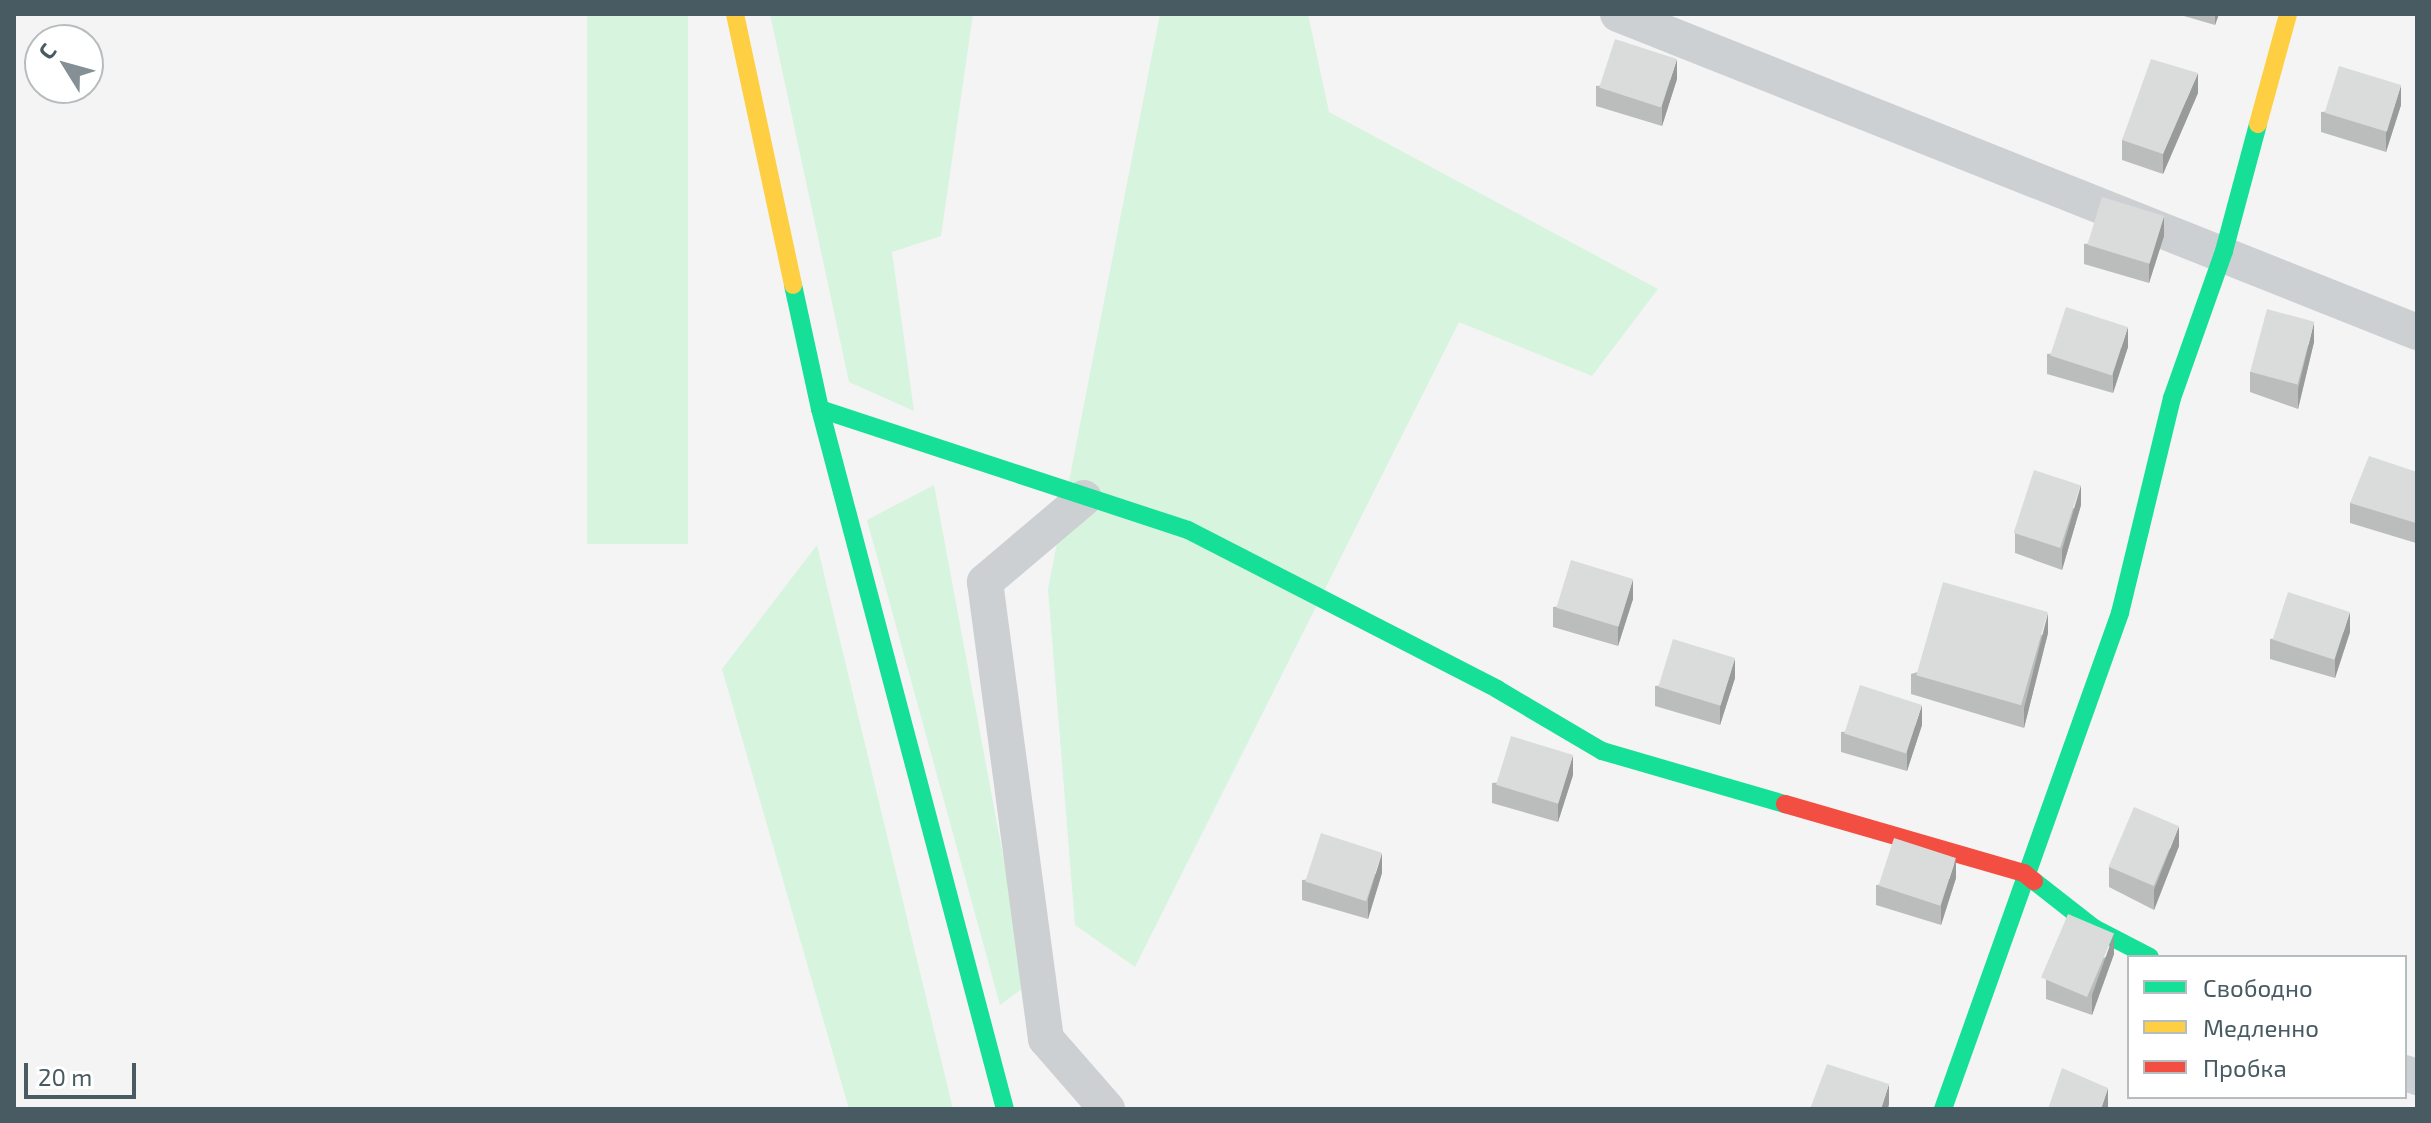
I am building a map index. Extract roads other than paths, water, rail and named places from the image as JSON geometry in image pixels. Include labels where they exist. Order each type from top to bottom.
[{"type":"street","points":[[735,14],[820,409],[1005,1109]]},
{"type":"street","points":[[1618,14],[2224,251],[2417,332]]},
{"type":"street","points":[[1943,1109],[2024,873],[2120,613],[2172,398],[2224,251],[2288,14]]},
{"type":"street","points":[[820,409],[1188,530],[1497,689],[1602,751],[2024,873],[2094,928],[2146,955]]},
{"type":"street","points":[[1084,498],[985,582],[1046,1039],[1107,1109]]}]
